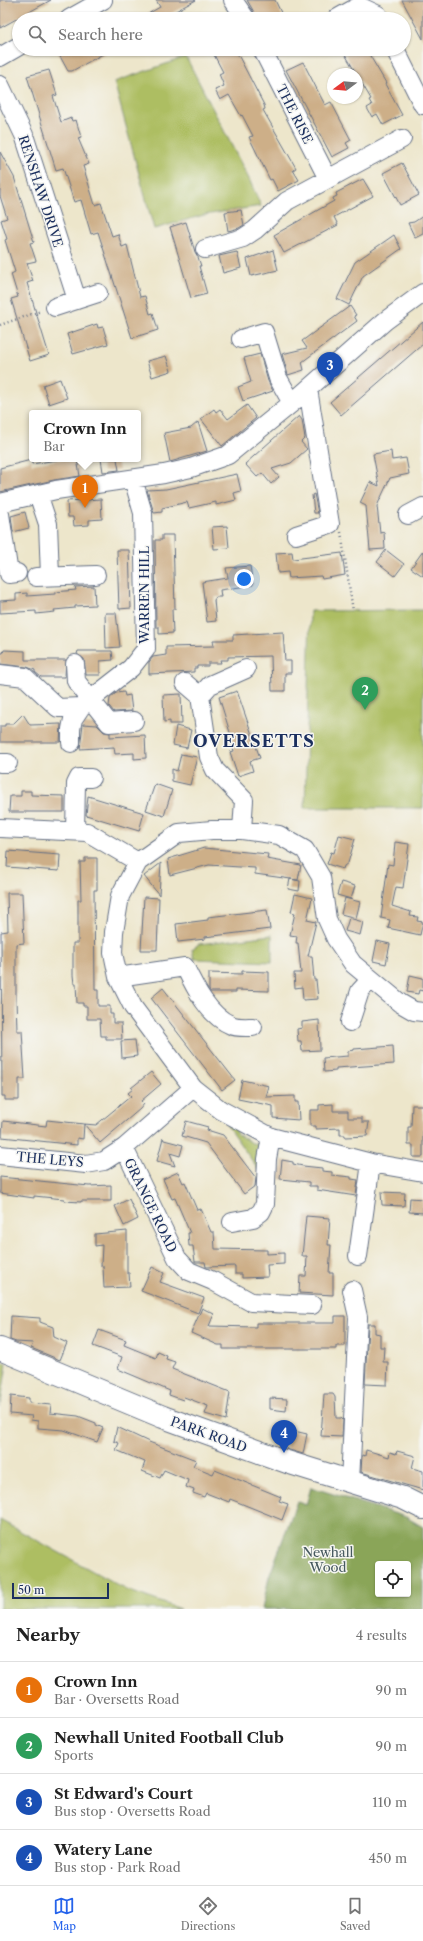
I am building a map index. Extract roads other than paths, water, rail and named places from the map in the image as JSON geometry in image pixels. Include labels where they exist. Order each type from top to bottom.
[{"type":"main road","name":"PARK ROAD","points":[[0,1349],[163,1417],[236,1444],[403,1498],[423,1508]]},
{"type":"street","points":[[82,12],[103,0]]},
{"type":"street","points":[[234,0],[242,12]]},
{"type":"street","points":[[348,12],[359,6],[372,12]]},
{"type":"street","points":[[0,57],[12,50]]},
{"type":"street","name":"THE RISE","points":[[271,56],[328,179]]},
{"type":"street","points":[[399,56],[423,104]]},
{"type":"street","name":"RENSHAW DRIVE","points":[[0,85],[24,135],[77,300]]},
{"type":"street","points":[[205,249],[243,238],[255,230],[287,201],[402,139]]},
{"type":"street","points":[[55,307],[98,293]]},
{"type":"street","points":[[0,503],[56,490],[133,479],[191,468],[228,455],[292,403],[385,321],[423,293]]},
{"type":"street","points":[[241,339],[264,332],[278,378],[292,403]]},
{"type":"street","points":[[296,535],[330,524],[308,389]]},
{"type":"street","name":"WARREN HILL","points":[[86,703],[131,668],[146,649],[143,513],[133,479]]},
{"type":"street","points":[[38,494],[48,524],[43,577],[96,575]]},
{"type":"street","points":[[0,514],[9,574],[17,573]]},
{"type":"street","points":[[75,664],[76,681],[86,703],[109,723],[134,720]]},
{"type":"street","points":[[200,696],[210,685],[246,669]]},
{"type":"street","points":[[0,674],[25,677],[58,708],[86,703]]},
{"type":"street","points":[[185,684],[200,696],[209,756],[215,770],[244,800],[242,830]]},
{"type":"street","points":[[71,743],[73,719],[86,703]]},
{"type":"street","points":[[75,831],[76,784],[79,778],[91,778]]},
{"type":"street","points":[[0,828],[87,832],[138,862]]},
{"type":"street","points":[[423,1012],[414,1011],[400,1003],[353,964],[336,938],[327,919],[321,877],[305,850],[278,835],[242,830],[212,830],[179,833],[138,862],[120,896],[114,932],[113,953],[118,977],[133,1007],[193,1088],[221,1110],[271,1137],[371,1164],[423,1172]]},
{"type":"street","points":[[118,977],[185,967],[205,1002],[221,1019],[233,1026],[253,1027]]},
{"type":"street","points":[[350,1022],[360,991],[371,979]]},
{"type":"street","name":"THE LEYS","points":[[0,1154],[86,1164],[104,1161],[124,1148],[193,1088]]},
{"type":"street","points":[[232,1222],[253,1218],[261,1212],[265,1204],[267,1159],[271,1137]]},
{"type":"street","name":"GRANGE ROAD","points":[[124,1148],[177,1258],[189,1271],[213,1281],[251,1302],[312,1305]]},
{"type":"street","points":[[358,1256],[371,1164]]},
{"type":"street","points":[[350,1482],[358,1317],[352,1290]]},
{"type":"place","name":"St Edward's Court","points":[[330,385]]},
{"type":"place","name":"Crown Inn","points":[[85,508]]},
{"type":"place","name":"Newhall United Football Club","points":[[365,710]]},
{"type":"place","name":"Watery Lane","points":[[284,1453]]},
{"type":"district","name":"OVERSETTS","points":[[254,741]]},
{"type":"park label","name":"Newhall Wood","points":[[328,1560]]}]
